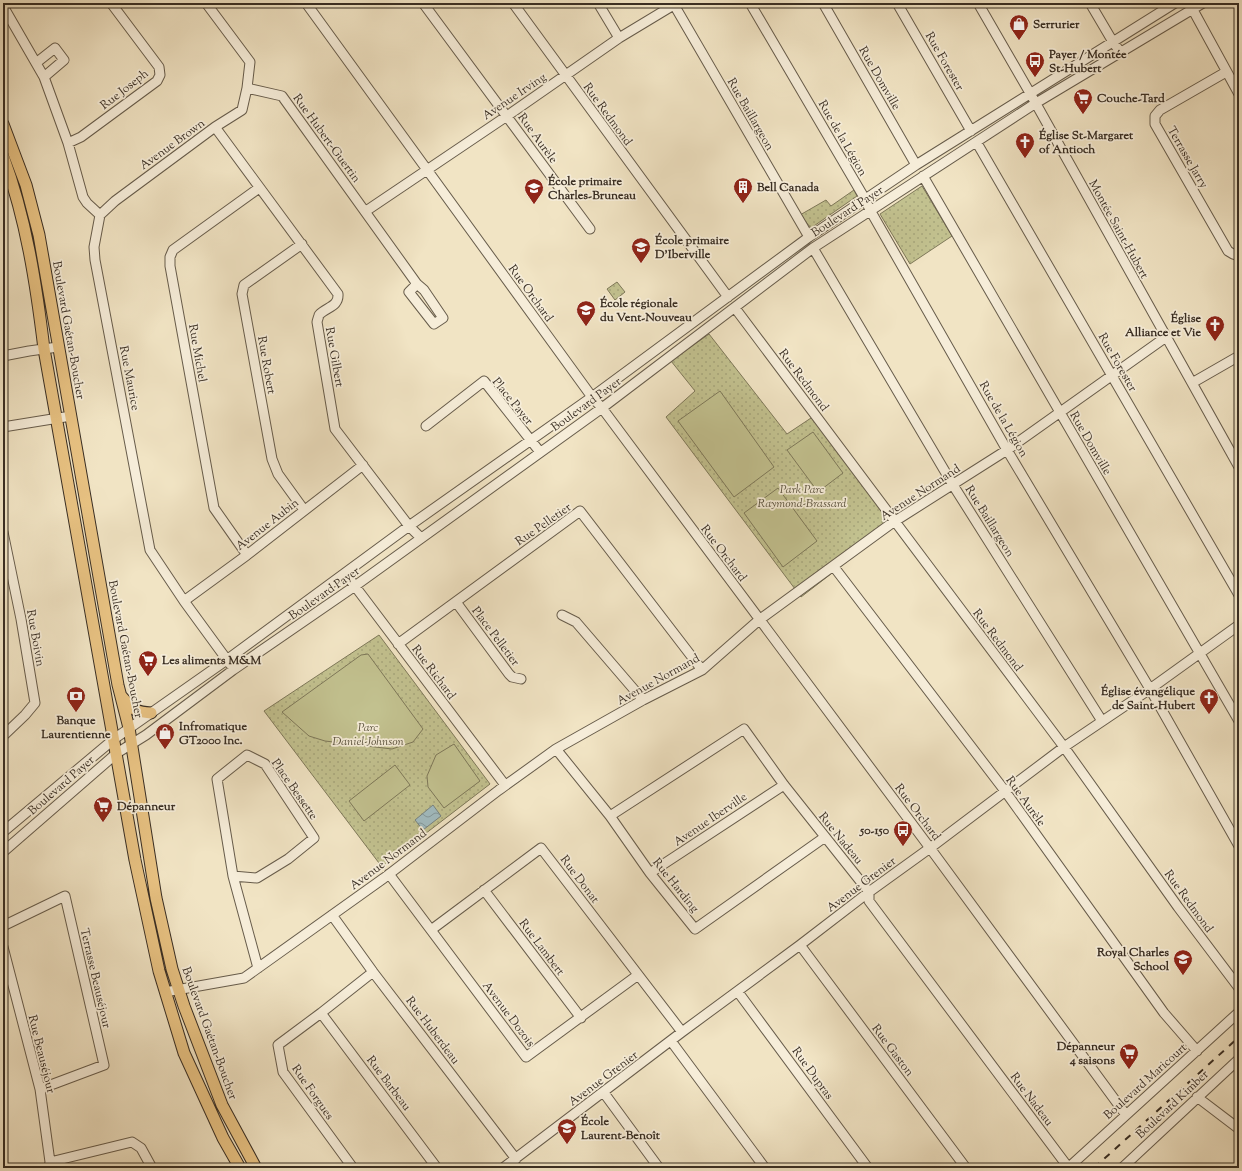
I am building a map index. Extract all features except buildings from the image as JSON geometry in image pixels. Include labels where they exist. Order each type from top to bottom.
[{"type":"main road","name":"Boulevard Gaétan-Boucher","points":[[3,124],[26,185],[39,235],[118,685],[131,744],[156,898],[172,969],[180,989],[184,1006],[222,1105],[256,1168]]},
{"type":"main road","points":[[3,156],[20,208],[27,237],[44,349],[58,418],[135,860],[159,971],[184,1053],[223,1138],[240,1168]]},
{"type":"main road","points":[[88,593],[101,590]]},
{"type":"main road","points":[[121,695],[132,708],[138,712],[151,713]]},
{"type":"street","name":"Rue Joseph","points":[[68,143],[81,137],[157,81],[160,75],[159,67],[110,3]]},
{"type":"street","points":[[206,3],[250,62],[247,88]]},
{"type":"street","name":"Rue Orchard","points":[[306,3],[592,397],[602,408],[930,848],[1126,1115]]},
{"type":"street","name":"Rue Aurèle","points":[[423,3],[590,229]]},
{"type":"street","name":"Rue Redmond","points":[[512,3],[728,297]]},
{"type":"street","points":[[598,3],[618,38]]},
{"type":"street","name":"Rue de la Légion","points":[[750,3],[865,200],[1007,450],[1150,689],[1239,846]]},
{"type":"street","name":"Rue Domville","points":[[823,3],[916,165]]},
{"type":"street","name":"Rue Forester","points":[[897,3],[971,130]]},
{"type":"street","name":"Montée Saint-Hubert","points":[[978,3],[1036,103],[1239,467]]},
{"type":"street","points":[[1090,3],[1121,53]]},
{"type":"street","name":"Boulevard Payer","points":[[3,832],[128,728],[228,659],[410,526],[592,397],[809,237],[916,165],[1175,3]]},
{"type":"street","name":"Boulevard Payer","points":[[5,847],[117,753],[146,735],[234,670],[355,586],[602,408],[813,248],[1036,103],[1121,53],[1192,6],[1203,3]]},
{"type":"street","name":"Avenue Irving","points":[[366,211],[507,116],[618,38],[674,4]]},
{"type":"street","name":"Rue Baillargeon","points":[[674,4],[809,237]]},
{"type":"street","points":[[3,6],[44,76],[68,143],[83,197],[87,203],[100,215]]},
{"type":"street","points":[[1192,6],[1239,94]]},
{"type":"street","points":[[36,63],[55,48],[64,60],[44,76]]},
{"type":"street","name":"Terrasse Jarry","points":[[1226,72],[1160,110],[1155,116],[1155,124],[1228,251],[1239,256]]},
{"type":"street","name":"Avenue Brown","points":[[100,215],[115,201],[242,110],[247,88]]},
{"type":"street","name":"Rue Hubert-Guertin","points":[[247,88],[282,96],[417,284]]},
{"type":"street","name":"Rue Gilbert","points":[[215,128],[338,294],[339,299],[319,316],[317,322],[335,429],[420,538]]},
{"type":"street","name":"Rue Forester","points":[[976,142],[1239,595]]},
{"type":"street","name":"Rue Domville","points":[[923,176],[1239,721]]},
{"type":"street","name":"Rue Michel","points":[[247,555],[214,508],[170,266],[170,257],[173,250],[259,188]]},
{"type":"street","name":"Rue Maurice","points":[[100,215],[94,248],[95,260],[150,550],[184,601],[228,659],[234,670]]},
{"type":"street","name":"Rue Robert","points":[[302,244],[244,285],[242,294],[272,459],[278,474],[304,510]]},
{"type":"street","name":"Rue Baillargeon","points":[[813,248],[953,485],[1102,721]]},
{"type":"street","name":"Rue Redmond","points":[[735,308],[1064,747],[1178,907],[1239,988]]},
{"type":"street","name":"Avenue Normand","points":[[165,992],[244,978],[389,874],[556,749],[643,700],[702,670],[759,620],[894,521],[1007,450],[1166,337]]},
{"type":"street","points":[[3,356],[58,347]]},
{"type":"street","points":[[1192,383],[1239,356]]},
{"type":"street","name":"Place Payer","points":[[426,426],[484,381],[540,452]]},
{"type":"street","points":[[3,427],[71,416]]},
{"type":"street","name":"Avenue Aubin","points":[[184,601],[247,555],[363,465]]},
{"type":"street","name":"Rue Pelletier","points":[[398,644],[580,511],[702,670]]},
{"type":"street","name":"Rue Boivin","points":[[3,532],[21,619],[35,703],[3,736]]},
{"type":"street","name":"Rue Aurèle","points":[[834,566],[1005,791],[1164,1012],[1197,1051]]},
{"type":"street","name":"Rue Richard","points":[[346,573],[505,786]]},
{"type":"street","name":"Place Pelletier","points":[[456,602],[509,674],[521,679]]},
{"type":"street","points":[[562,615],[576,622],[643,700]]},
{"type":"street","name":"Avenue Grenier","points":[[503,1168],[604,1093],[682,1032],[738,992],[869,892],[1064,747],[1150,689],[1239,625]]},
{"type":"street","name":"Rue Nadeau","points":[[610,816],[744,730],[784,785],[869,892],[870,901],[1068,1168]]},
{"type":"street","name":"Rue Harding","points":[[556,749],[610,816],[650,873],[695,929],[825,837]]},
{"type":"street","name":"Place Bessette","points":[[233,876],[257,878],[288,859],[314,838],[265,764],[247,755],[217,779],[233,876],[258,968]]},
{"type":"street","name":"Avenue Iberville","points":[[650,873],[784,785]]},
{"type":"street","points":[[56,787],[65,798]]},
{"type":"street","name":"Rue Donat","points":[[431,930],[541,848],[682,1032]]},
{"type":"street","name":"Avenue Dozois","points":[[389,874],[526,1057],[638,975]]},
{"type":"street","name":"Rue Lambert","points":[[484,890],[581,1018]]},
{"type":"street","name":"Terrasse Beauséjour","points":[[3,926],[65,896],[104,1065],[40,1089]]},
{"type":"street","name":"Rue Huberdeau","points":[[332,915],[373,972],[516,1159]]},
{"type":"street","name":"Rue Gaston","points":[[800,945],[966,1168]]},
{"type":"street","name":"Rue Beauséjour","points":[[3,947],[6,973],[40,1089],[49,1165]]},
{"type":"street","name":"Rue Forgues","points":[[353,1168],[283,1072],[278,1045],[373,972]]},
{"type":"street","name":"Rue Dupras","points":[[738,992],[868,1168]]},
{"type":"street","name":"Boulevard Maricourt","points":[[1068,1168],[1239,1012]]},
{"type":"street","name":"Rue Barbeau","points":[[321,1013],[437,1168]]},
{"type":"street","points":[[671,1041],[765,1168]]},
{"type":"street","name":"Boulevard Kimber","points":[[1127,1166],[1197,1097],[1239,1059]]},
{"type":"street","points":[[604,1093],[659,1168]]},
{"type":"street","points":[[1197,1097],[1239,1129]]},
{"type":"street","points":[[49,1165],[132,1142],[142,1148],[152,1168]]},
{"type":"green space","points":[[922,186],[952,236],[910,264],[880,214]]},
{"type":"green space","points":[[854,190],[857,196],[811,228],[800,215],[826,200],[831,206]]},
{"type":"green space","points":[[617,282],[625,292],[615,300],[607,289]]},
{"type":"green space","name":"Park Parc Raymond-Brassard","points":[[709,334],[787,434],[817,414],[897,523],[801,597],[666,417],[695,391],[671,361]]},
{"type":"green space","points":[[720,391],[774,467],[734,497],[678,421]]},
{"type":"green space","points":[[813,432],[843,473],[818,492],[787,450]]},
{"type":"green space","points":[[778,488],[817,541],[783,567],[744,513]]},
{"type":"green space","name":"Parc Daniel-Johnson","points":[[379,635],[490,784],[382,867],[264,711]]},
{"type":"green space","points":[[368,654],[423,729],[413,742],[392,749],[325,741],[309,736],[282,712],[361,655]]},
{"type":"green space","points":[[454,744],[480,781],[444,808],[428,787],[427,776],[436,755]]},
{"type":"green space","points":[[395,765],[410,785],[364,821],[349,801]]},
{"type":"water","points":[[433,805],[441,816],[423,830],[415,820]]},
{"type":"railway","points":[[1094,1168],[1239,1037]]},
{"type":"place","name":"Serrurier","points":[[1019,41]]},
{"type":"place","name":"Payer / Montée St-Hubert","points":[[1035,78]]},
{"type":"place","name":"Couche-Tard","points":[[1083,115]]},
{"type":"place","name":"Église St-Margaret of Antioch","points":[[1025,159]]},
{"type":"place","name":"Bell Canada","points":[[743,204]]},
{"type":"place","name":"École primaire Charles-Bruneau","points":[[534,205]]},
{"type":"place","name":"École primaire D'Iberville","points":[[641,264]]},
{"type":"place","name":"École régionale du Vent-Nouveau","points":[[586,327]]},
{"type":"place","name":"Église Alliance et Vie","points":[[1215,342]]},
{"type":"place","name":"Les aliments M&M","points":[[148,677]]},
{"type":"place","name":"Banque Laurentienne","points":[[76,713]]},
{"type":"place","name":"Église évangélique de Saint-Hubert","points":[[1209,715]]},
{"type":"place","name":"Infromatique GT2000 Inc.","points":[[165,750]]},
{"type":"place","name":"Dépanneur","points":[[103,823]]},
{"type":"place","name":"50-150","points":[[903,847]]},
{"type":"place","name":"Royal Charles School","points":[[1183,976]]},
{"type":"place","name":"Dépanneur 4 saisons","points":[[1129,1070]]},
{"type":"place","name":"École Laurent-Benoît","points":[[567,1145]]}]
